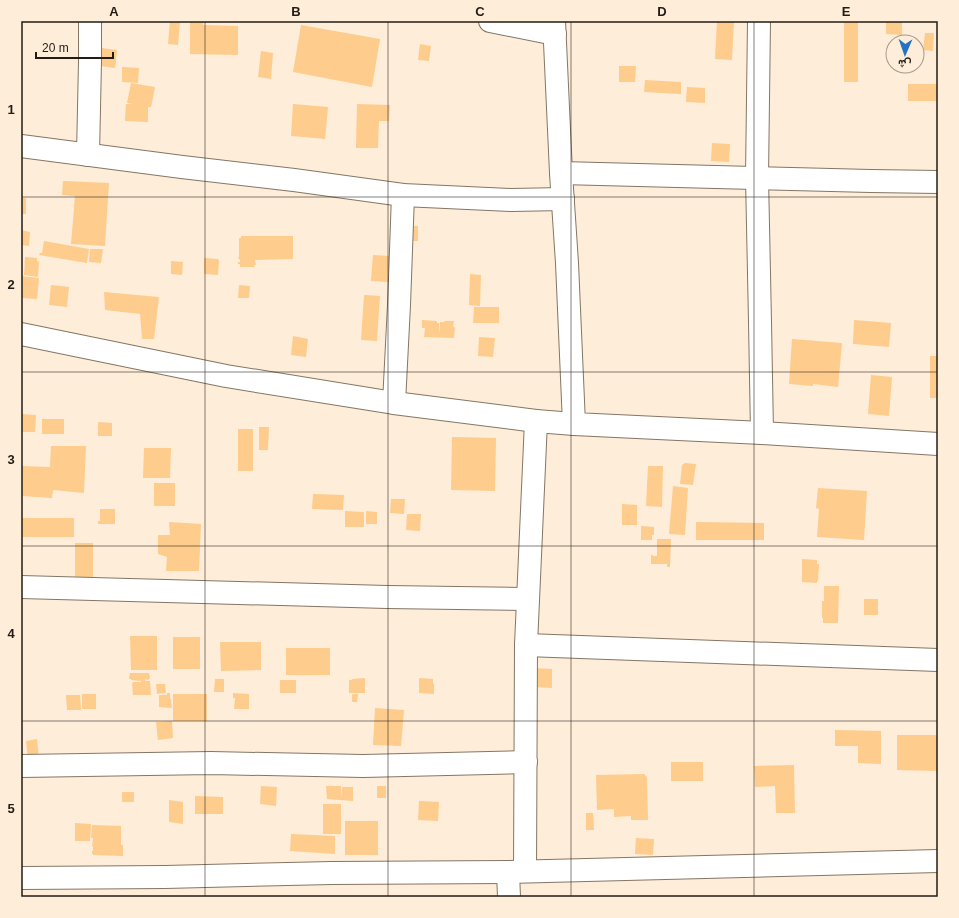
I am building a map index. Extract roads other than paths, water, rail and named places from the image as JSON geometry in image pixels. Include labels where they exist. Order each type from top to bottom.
[{"type":"street","points":[[88,155],[90,21]]},
{"type":"street","points":[[490,21],[555,27],[574,424]]},
{"type":"street","points":[[759,21],[757,178],[762,433]]},
{"type":"street","points":[[21,146],[403,195],[511,200],[563,199]]},
{"type":"street","points":[[561,173],[938,182]]},
{"type":"street","points":[[394,403],[403,195]]},
{"type":"street","points":[[21,334],[226,376],[394,403],[536,421],[938,444]]},
{"type":"street","points":[[509,897],[517,872],[526,762],[526,645],[536,421]]},
{"type":"street","points":[[21,587],[387,597],[528,598]]},
{"type":"street","points":[[526,645],[938,660]]},
{"type":"street","points":[[21,766],[211,763],[363,766],[526,762]]},
{"type":"street","points":[[21,878],[165,877],[332,873],[517,872],[938,862]]}]
